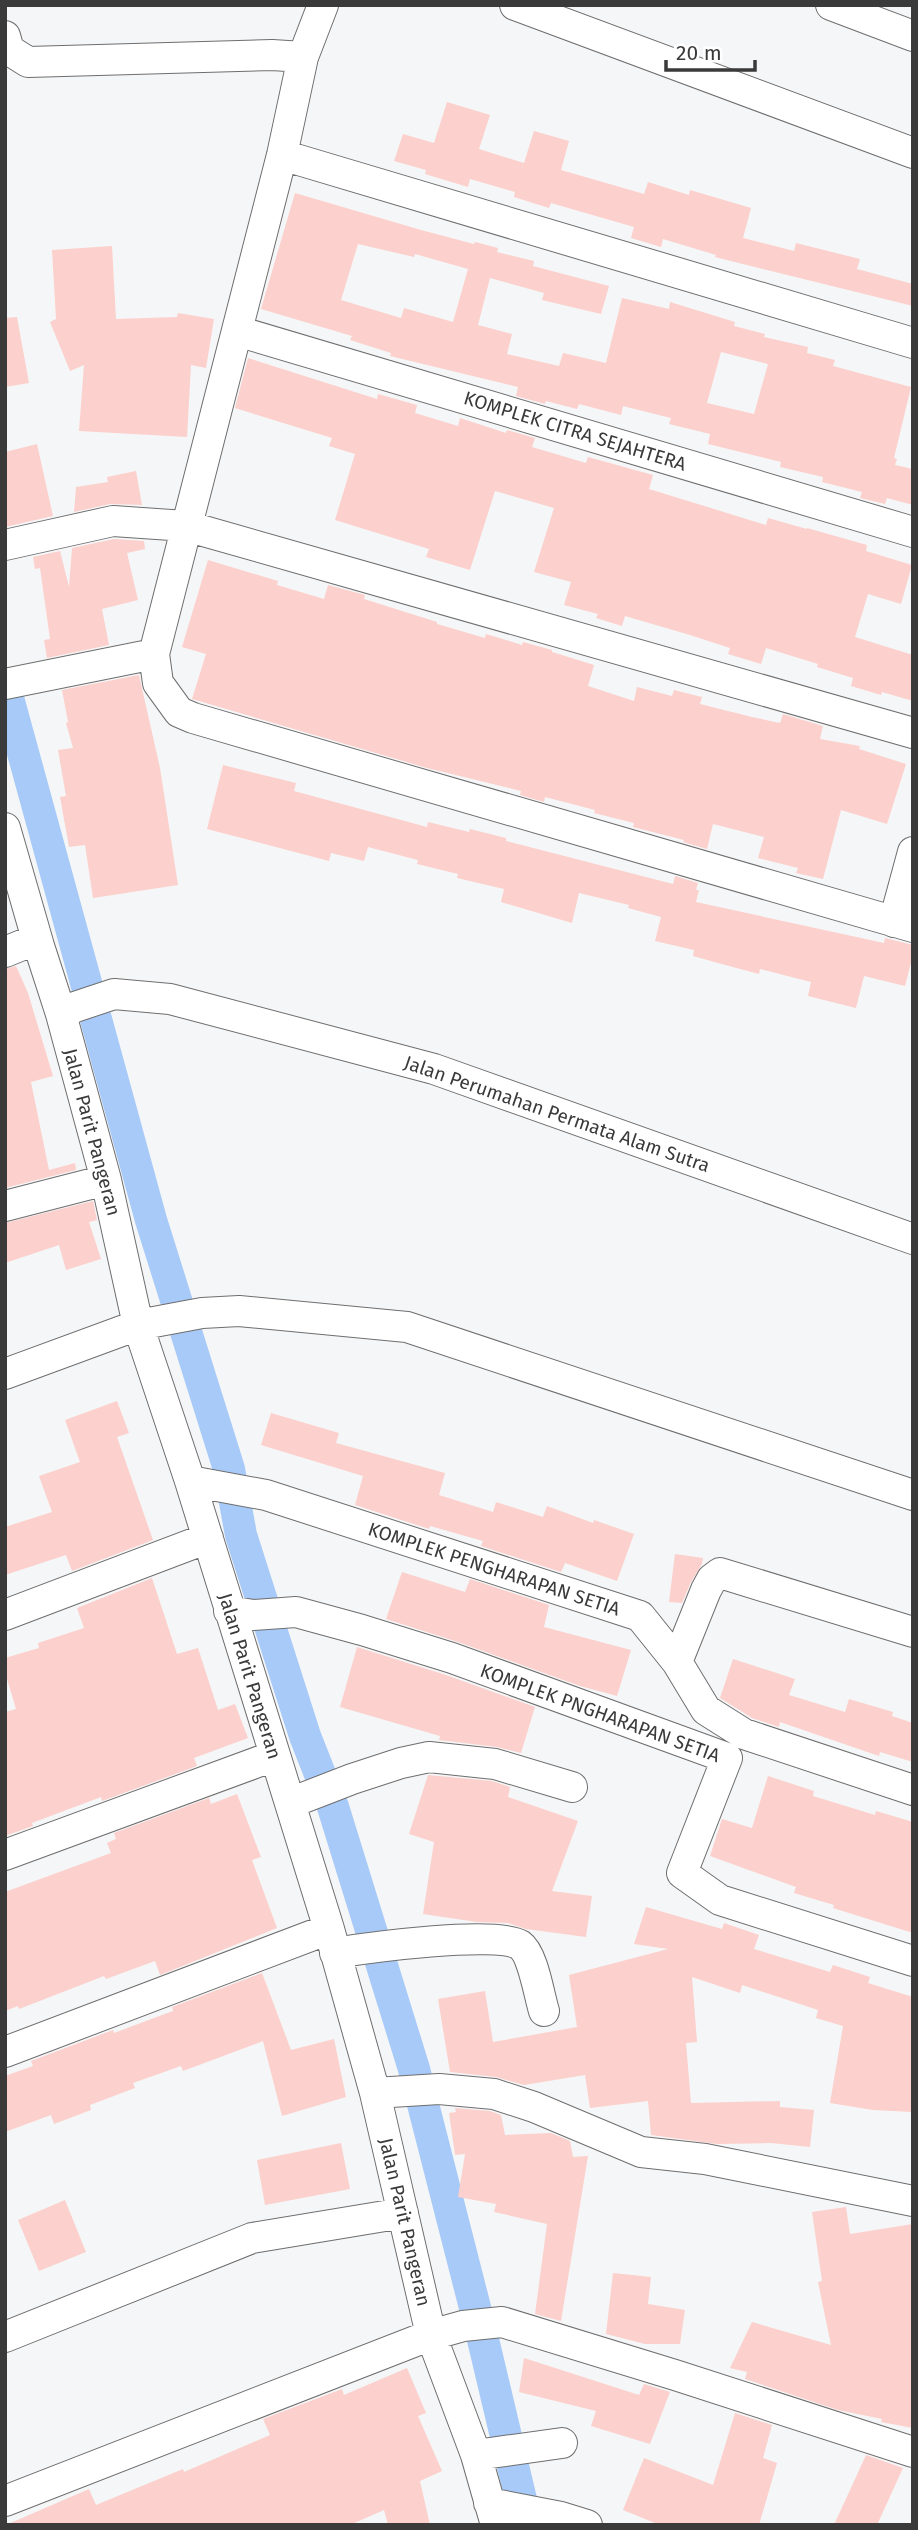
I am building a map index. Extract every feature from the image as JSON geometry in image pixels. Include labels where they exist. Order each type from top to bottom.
[{"type":"street","points":[[323,5],[303,57],[282,155],[154,654],[158,684],[179,712],[193,718],[904,925],[913,852]]},
{"type":"street","points":[[515,5],[913,153]]},
{"type":"street","points":[[831,5],[913,36]]},
{"type":"street","points":[[5,37],[9,50],[27,62],[272,55],[303,57]]},
{"type":"street","points":[[282,155],[913,342]]},
{"type":"street","name":"KOMPLEK CITRA SEJAHTERA","points":[[236,331],[913,532]]},
{"type":"street","points":[[5,545],[113,521],[186,526],[913,733]]},
{"type":"street","points":[[16,682],[154,654]]},
{"type":"street","name":"Jalan Parit Pangeran","points":[[5,828],[37,939],[68,1011],[106,1180],[146,1323],[199,1482],[208,1538],[241,1613],[274,1756],[298,1800],[382,2092],[403,2213],[431,2335],[499,2511]]},
{"type":"street","points":[[5,952],[37,939]]},
{"type":"street","name":"Jalan Perumahan Permata Alam Sutra","points":[[68,1011],[114,994],[170,999],[434,1069],[913,1239]]},
{"type":"street","points":[[5,1206],[106,1180]]},
{"type":"street","points":[[5,1374],[146,1323],[202,1313],[239,1311],[407,1327],[913,1496]]},
{"type":"street","name":"KOMPLEK PENGHARAPAN SETIA","points":[[199,1482],[266,1495],[640,1616],[677,1662],[706,1710],[744,1734],[913,1790]]},
{"type":"street","points":[[5,1615],[208,1538]]},
{"type":"street","points":[[677,1662],[706,1590],[712,1579],[720,1573],[913,1632]]},
{"type":"street","name":"KOMPLEK PNGHARAPAN SETIA","points":[[241,1613],[296,1612],[362,1630],[452,1658],[727,1758],[682,1873],[719,1900],[913,1961]]},
{"type":"street","points":[[5,1855],[274,1756]]},
{"type":"street","points":[[298,1800],[352,1779],[429,1757],[495,1764],[572,1787]]},
{"type":"street","points":[[5,2052],[339,1944],[499,1940],[519,1944],[527,1954],[544,2011]]},
{"type":"street","points":[[382,2092],[439,2090],[494,2094],[534,2107],[641,2152],[705,2159],[913,2201]]},
{"type":"street","points":[[5,2337],[252,2238],[403,2213]]},
{"type":"street","points":[[5,2501],[431,2335],[463,2326],[502,2322],[913,2452]]},
{"type":"street","points":[[476,2455],[562,2443]]},
{"type":"street","points":[[499,2511],[574,2522]]},
{"type":"building","points":[[447,102],[490,115],[479,149],[524,163],[534,131],[569,141],[561,170],[644,194],[648,182],[689,195],[690,190],[751,208],[743,238],[794,251],[796,243],[860,259],[857,269],[913,284],[913,306],[715,257],[716,255],[663,239],[661,247],[631,238],[634,227],[551,203],[549,208],[514,197],[515,192],[470,179],[468,187],[425,174],[426,170],[394,161],[403,134],[434,143]]},
{"type":"building","points":[[295,193],[421,230],[498,248],[497,252],[534,261],[533,266],[609,286],[601,314],[542,300],[544,293],[490,278],[478,325],[512,334],[507,354],[559,366],[563,353],[606,363],[622,298],[669,309],[670,302],[735,322],[734,326],[765,334],[764,337],[808,347],[807,353],[835,360],[833,366],[911,387],[894,458],[897,459],[895,465],[913,469],[913,505],[887,498],[885,504],[860,498],[862,492],[822,482],[823,477],[780,467],[781,462],[708,444],[710,434],[669,424],[671,418],[623,406],[621,415],[579,404],[577,409],[546,401],[545,404],[516,396],[518,387],[390,356],[391,353],[350,340],[352,336],[261,309]],"holes":[[[358,244],[414,257],[415,254],[468,269],[453,322],[404,308],[401,318],[341,300]],[[721,352],[768,364],[754,414],[707,403]]]},
{"type":"building","points":[[112,246],[116,319],[177,317],[178,313],[214,319],[206,368],[191,365],[187,437],[79,431],[84,365],[70,371],[50,322],[56,319],[52,250]]},
{"type":"building","points":[[17,317],[29,383],[5,387],[5,318]]},
{"type":"building","points":[[248,358],[377,399],[378,394],[417,405],[415,413],[458,426],[460,418],[506,433],[507,430],[535,438],[532,447],[586,463],[588,457],[653,475],[649,489],[766,525],[768,518],[867,545],[866,551],[912,565],[901,604],[868,594],[855,637],[913,655],[913,701],[851,686],[853,678],[766,648],[761,664],[728,654],[730,648],[690,635],[625,616],[622,626],[596,618],[598,614],[564,605],[571,582],[534,572],[554,508],[495,491],[470,570],[426,557],[429,549],[335,520],[355,454],[329,446],[332,438],[235,408]]},
{"type":"building","points":[[37,444],[53,516],[5,527],[5,452]]},
{"type":"building","points":[[136,471],[142,505],[110,504],[74,512],[76,487],[108,482],[107,477]]},
{"type":"building","points":[[114,539],[144,541],[145,549],[127,553],[138,600],[102,609],[109,645],[47,658],[44,640],[50,639],[40,568],[35,569],[33,557],[60,551],[69,587],[72,548]]},
{"type":"building","points":[[208,560],[278,581],[277,585],[324,599],[328,585],[365,595],[364,599],[485,638],[486,634],[522,645],[523,642],[552,650],[594,665],[588,686],[634,701],[637,687],[672,696],[674,690],[702,697],[700,704],[752,717],[780,723],[783,714],[823,726],[820,739],[860,746],[859,749],[906,764],[887,824],[841,810],[823,879],[796,873],[798,868],[758,858],[764,837],[713,824],[707,849],[633,827],[634,823],[594,813],[595,810],[545,797],[544,802],[520,795],[521,791],[427,768],[192,699],[206,654],[182,647]]},
{"type":"building","points":[[139,675],[160,768],[178,885],[93,898],[85,845],[69,847],[60,797],[66,796],[58,750],[73,748],[66,723],[68,722],[62,690]]},
{"type":"building","points":[[223,765],[296,783],[294,791],[427,827],[428,822],[469,832],[470,829],[506,838],[506,841],[673,884],[675,876],[698,883],[696,902],[884,943],[885,938],[913,945],[905,986],[864,976],[856,1008],[808,996],[811,982],[760,969],[759,974],[693,956],[694,950],[655,941],[661,917],[628,908],[629,905],[579,893],[572,923],[501,902],[504,889],[457,878],[458,874],[417,864],[418,860],[368,847],[364,861],[331,853],[329,861],[207,829]]},
{"type":"building","points":[[16,966],[28,993],[53,1076],[31,1082],[49,1170],[75,1163],[76,1170],[5,1188],[5,969]]},
{"type":"building","points":[[93,1201],[97,1220],[89,1222],[101,1259],[66,1270],[59,1245],[5,1263],[5,1223]]},
{"type":"building","points":[[117,1401],[129,1433],[117,1437],[153,1540],[72,1571],[66,1555],[5,1575],[5,1527],[52,1512],[39,1476],[80,1462],[65,1420]]},
{"type":"building","points":[[271,1413],[339,1433],[336,1443],[445,1473],[439,1495],[493,1512],[496,1502],[543,1517],[547,1506],[634,1534],[617,1581],[565,1563],[561,1572],[481,1546],[483,1541],[430,1526],[429,1529],[355,1505],[363,1476],[261,1445]]},
{"type":"building","points":[[675,1554],[703,1558],[682,1603],[669,1602]]},
{"type":"building","points":[[402,1572],[465,1592],[470,1579],[549,1605],[544,1627],[631,1650],[617,1696],[580,1686],[386,1619]]},
{"type":"building","points":[[152,1578],[177,1654],[198,1648],[218,1710],[235,1704],[248,1738],[194,1758],[197,1766],[102,1801],[101,1797],[5,1836],[5,1712],[16,1709],[5,1672],[5,1658],[39,1648],[38,1643],[84,1628],[77,1608]]},
{"type":"building","points":[[357,1647],[535,1707],[521,1753],[497,1747],[439,1740],[440,1736],[340,1707]]},
{"type":"building","points":[[733,1659],[795,1679],[789,1695],[845,1712],[849,1699],[893,1712],[892,1716],[913,1723],[913,1762],[880,1752],[879,1756],[780,1722],[779,1727],[752,1718],[720,1698]]},
{"type":"building","points":[[428,1775],[492,1781],[510,1787],[508,1797],[578,1821],[552,1891],[592,1896],[586,1937],[526,1929],[508,1923],[477,1922],[423,1914],[434,1842],[409,1834]]},
{"type":"building","points":[[768,1776],[814,1791],[813,1796],[875,1815],[876,1811],[913,1822],[913,1933],[833,1908],[834,1905],[794,1893],[796,1887],[710,1856],[722,1819],[752,1828]]},
{"type":"building","points":[[237,1794],[261,1857],[252,1860],[277,1928],[160,1975],[155,1961],[106,1979],[104,1976],[19,2009],[18,2006],[5,2011],[5,1892],[111,1853],[107,1843],[116,1839],[114,1833],[209,1798],[211,1804]]},
{"type":"building","points":[[646,1907],[722,1929],[724,1923],[759,1935],[754,1949],[830,1972],[833,1965],[870,1977],[868,1983],[913,1997],[913,2112],[873,2110],[830,2103],[843,2026],[816,2018],[818,2010],[742,1985],[740,1993],[692,1977],[697,2042],[686,2043],[691,2103],[780,2101],[780,2107],[814,2110],[810,2147],[771,2143],[717,2144],[651,2135],[648,2101],[590,2108],[585,2075],[524,2085],[496,2077],[450,2072],[438,1999],[485,1991],[493,2042],[577,2027],[569,1975],[668,1949],[634,1944]]},
{"type":"building","points":[[262,1973],[291,2050],[334,2039],[346,2097],[282,2116],[263,2041],[183,2071],[181,2066],[133,2083],[135,2088],[90,2105],[91,2110],[54,2124],[51,2115],[5,2132],[5,2076],[33,2066],[31,2061],[173,2011],[172,2007]]},
{"type":"building","points":[[455,2108],[490,2111],[501,2115],[505,2135],[551,2133],[570,2141],[573,2157],[588,2156],[561,2321],[535,2314],[547,2224],[494,2212],[496,2204],[458,2197],[465,2154],[455,2155],[449,2113],[456,2112]]},
{"type":"building","points":[[341,2143],[350,2189],[265,2205],[257,2160]]},
{"type":"building","points":[[65,2200],[86,2252],[39,2271],[18,2220]]},
{"type":"building","points":[[846,2207],[850,2234],[913,2224],[913,2428],[838,2410],[745,2379],[747,2372],[730,2368],[752,2322],[831,2345],[818,2282],[822,2281],[812,2212]]},
{"type":"building","points":[[613,2273],[651,2277],[648,2304],[685,2310],[680,2344],[645,2344],[606,2334]]},
{"type":"building","points":[[524,2358],[639,2395],[644,2384],[670,2392],[650,2444],[591,2426],[596,2411],[519,2392]]},
{"type":"building","points":[[407,2368],[426,2413],[418,2416],[442,2471],[420,2481],[430,2525],[388,2525],[384,2510],[350,2525],[6,2525],[89,2489],[96,2505],[183,2469],[184,2472],[270,2435],[263,2419],[342,2389],[344,2395]]},
{"type":"building","points":[[735,2413],[772,2425],[763,2458],[777,2463],[759,2525],[660,2525],[623,2510],[644,2458],[713,2485]]},
{"type":"building","points":[[866,2455],[903,2468],[877,2525],[834,2525]]},
{"type":"waterway","points":[[5,687],[151,1220],[229,1469],[241,1535],[305,1736],[333,1807],[414,2069],[527,2525]]}]
